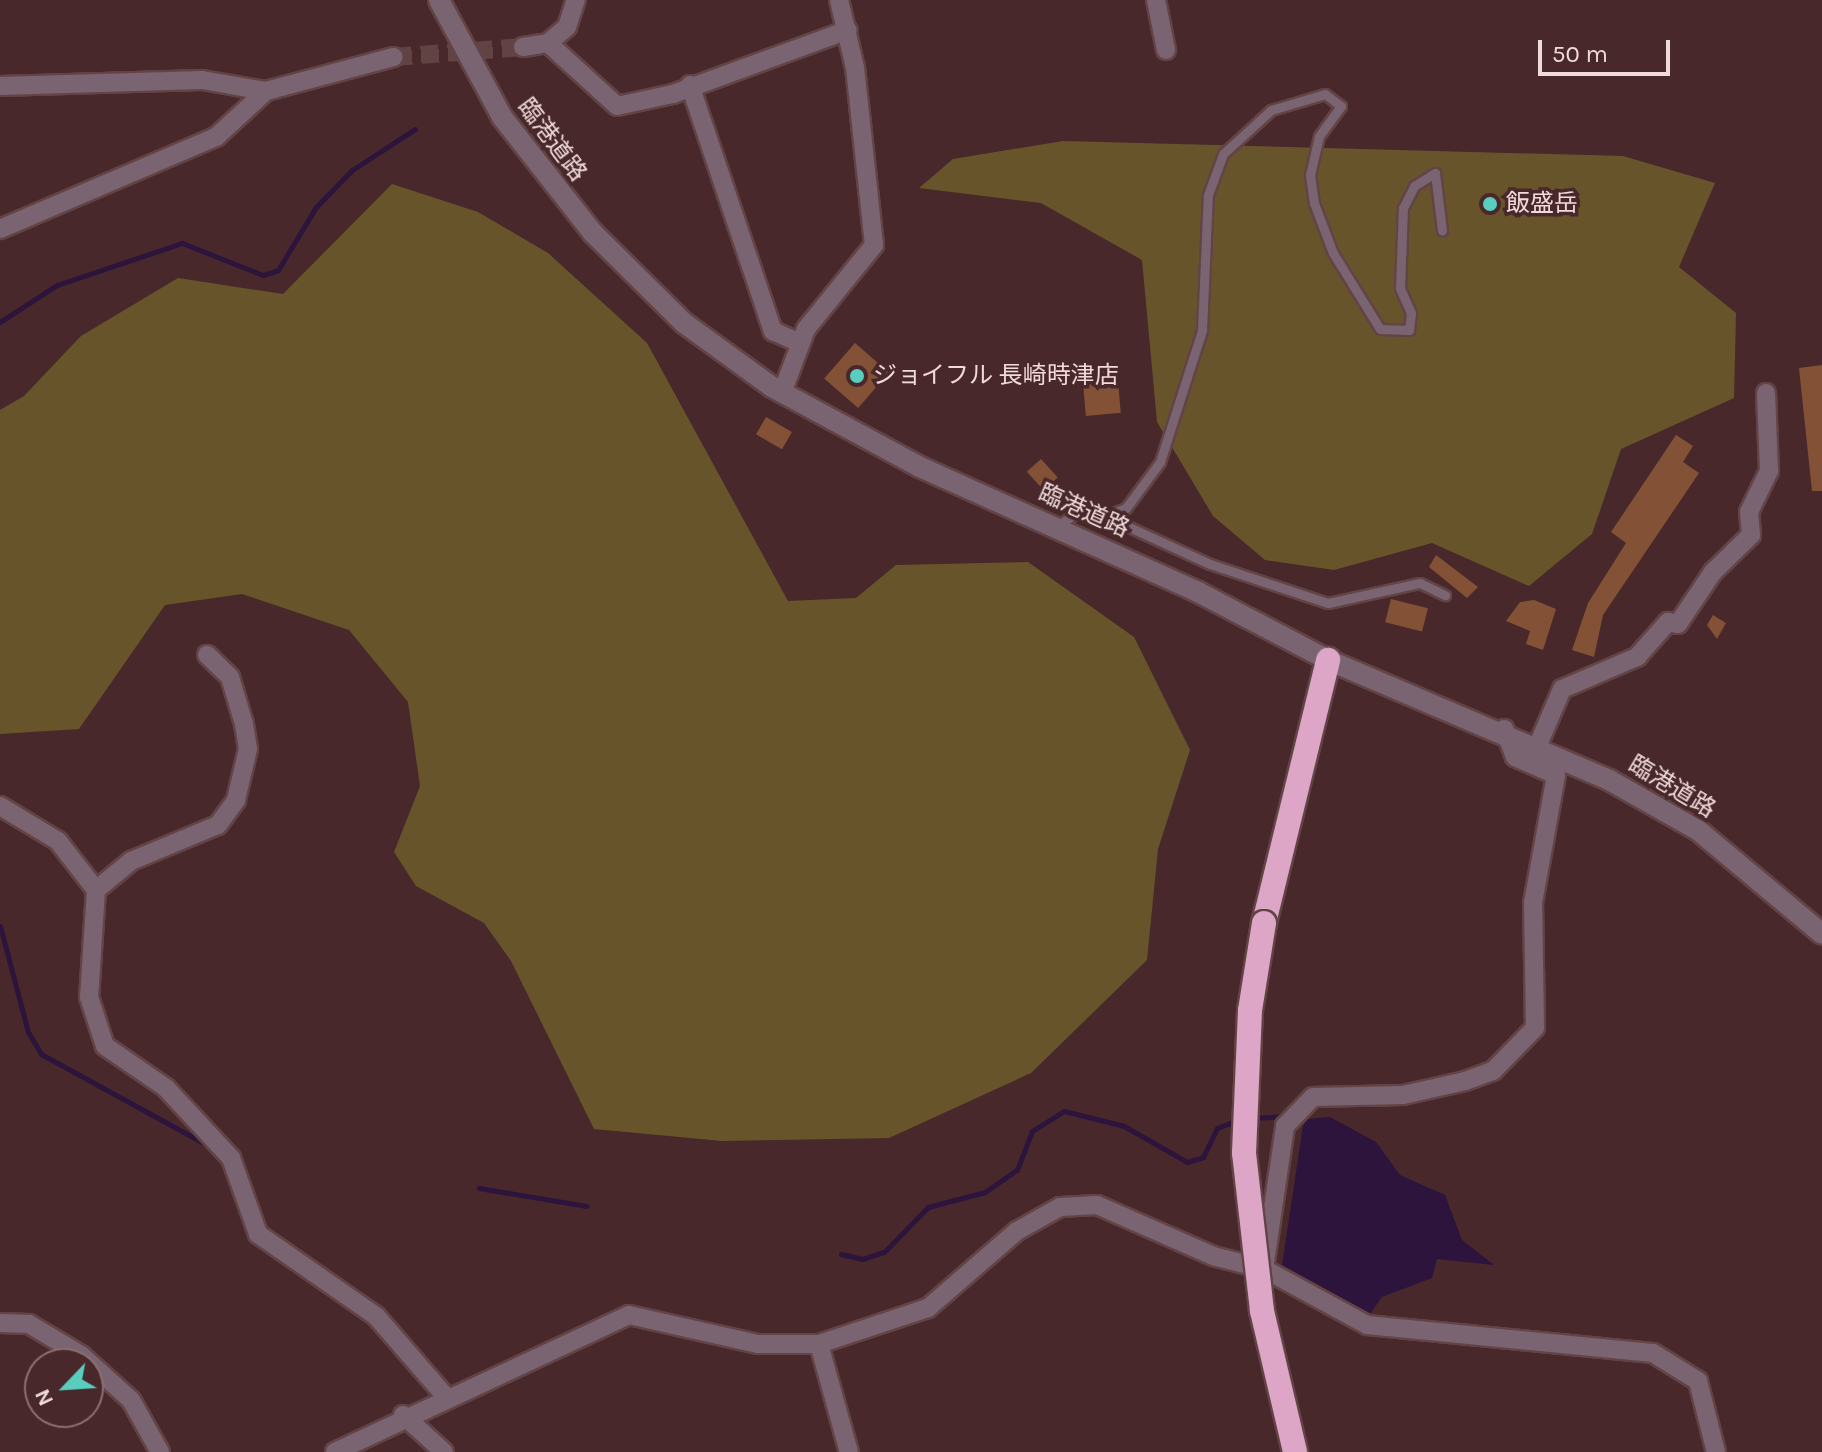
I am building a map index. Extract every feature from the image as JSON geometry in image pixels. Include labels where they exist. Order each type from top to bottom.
[{"type":"highway","points":[[1295,1452],[1262,1311],[1244,1153],[1250,1010],[1264,923],[1328,660]]},
{"type":"street","name":"臨港道路","points":[[439,0],[502,117],[593,233],[684,323],[782,393],[920,467],[1057,526],[1328,660],[1538,745],[1699,831],[1822,934]]},
{"type":"street","points":[[523,47],[548,43],[567,27],[576,0]]},
{"type":"street","points":[[782,393],[800,343],[874,245],[848,30],[839,0]]},
{"type":"street","points":[[1156,0],[1166,50]]},
{"type":"street","points":[[548,43],[617,106],[690,85],[848,30]]},
{"type":"street","points":[[0,86],[202,80],[266,91],[394,57]]},
{"type":"street","points":[[690,85],[773,331],[800,343]]},
{"type":"street","points":[[0,229],[216,137],[266,91]]},
{"type":"street","points":[[1538,745],[1562,689],[1637,657],[1668,622],[1678,624],[1713,572],[1751,535],[1749,512],[1769,471],[1766,393]]},
{"type":"street","points":[[96,890],[131,861],[218,825],[236,800],[248,749],[244,724],[230,677],[207,655]]},
{"type":"street","points":[[1264,1269],[1285,1126],[1301,1107],[1313,1097],[1403,1095],[1465,1081],[1493,1071],[1535,1028],[1533,903],[1556,775],[1515,757],[1504,729]]},
{"type":"street","points":[[0,806],[58,841],[96,890],[89,997],[105,1046],[166,1088],[231,1158],[258,1234],[376,1316],[445,1396]]},
{"type":"street","points":[[335,1452],[403,1415],[629,1315],[758,1344],[819,1344],[928,1308],[1017,1231],[1060,1207],[1097,1205],[1213,1256],[1264,1269],[1367,1325],[1653,1353],[1698,1381],[1716,1452]]},
{"type":"street","points":[[0,1323],[29,1324],[81,1355],[131,1400],[160,1452]]},
{"type":"street","points":[[819,1344],[849,1452]]},
{"type":"street","points":[[403,1415],[444,1452]]},
{"type":"lane","points":[[1105,516],[1141,492],[1187,393],[1210,270],[1208,195],[1223,154],[1244,130],[1295,97],[1336,97],[1341,106],[1319,136],[1310,175],[1314,203],[1333,253],[1380,329],[1409,330],[1398,260],[1403,208],[1414,186],[1435,173],[1442,231]]},
{"type":"lane","points":[[1057,526],[1082,509],[1105,516],[1210,564],[1328,603],[1420,583],[1445,595]]},
{"type":"shaded area","points":[[1063,141],[1623,156],[1715,183],[1679,267],[1736,313],[1734,398],[1621,449],[1592,534],[1529,586],[1432,543],[1334,570],[1265,560],[1213,516],[1157,422],[1142,260],[1041,203],[919,188],[953,159]]},
{"type":"shaded area","points":[[392,184],[478,212],[548,253],[647,343],[788,601],[856,598],[896,565],[1028,562],[1134,637],[1190,750],[1158,849],[1147,960],[1031,1073],[889,1138],[722,1141],[594,1129],[511,961],[484,923],[416,886],[394,852],[420,786],[408,702],[349,630],[242,594],[165,605],[79,729],[0,734],[0,410],[24,396],[81,336],[178,278],[283,294]]},
{"type":"shaded area","points":[[1330,1117],[1376,1142],[1400,1175],[1445,1195],[1462,1240],[1494,1265],[1437,1259],[1432,1278],[1382,1297],[1370,1314],[1282,1265],[1303,1126],[1307,1119]]},
{"type":"building","name":"ジョイフル 長崎時津店","points":[[855,343],[889,373],[858,408],[824,378]]},
{"type":"building","points":[[1822,365],[1822,491],[1812,491],[1799,368]]},
{"type":"building","points":[[1117,370],[1121,413],[1086,416],[1082,373]]},
{"type":"building","points":[[766,417],[792,432],[782,449],[756,434]]},
{"type":"building","points":[[1676,435],[1693,446],[1683,462],[1699,473],[1603,615],[1594,657],[1572,650],[1588,603],[1626,543],[1611,532]]},
{"type":"building","points":[[1041,459],[1058,478],[1044,490],[1027,472]]},
{"type":"building","points":[[1436,555],[1478,587],[1467,598],[1429,567]]},
{"type":"building","points":[[1391,599],[1428,608],[1422,631],[1385,622]]},
{"type":"building","points":[[1534,600],[1556,609],[1543,650],[1526,644],[1530,631],[1506,621],[1520,602]]},
{"type":"building","points":[[1713,615],[1726,623],[1717,639],[1707,625]]},
{"type":"waterway","points":[[0,322],[57,285],[182,243],[263,275],[278,270],[316,207],[352,170],[415,129]]},
{"type":"waterway","points":[[0,926],[28,1032],[41,1054],[207,1145]]},
{"type":"waterway","points":[[841,1254],[862,1259],[884,1252],[928,1207],[985,1192],[1017,1170],[1032,1131],[1064,1111],[1124,1126],[1187,1162],[1203,1157],[1217,1128],[1238,1120]]},
{"type":"waterway","points":[[1252,1118],[1286,1116]]},
{"type":"waterway","points":[[479,1188],[586,1206]]},
{"type":"tunnel","points":[[394,57],[523,47]]},
{"type":"place","name":"飯盛岳","points":[[1490,204]]},
{"type":"place","name":"ジョイフル 長崎時津店","points":[[857,376]]}]
